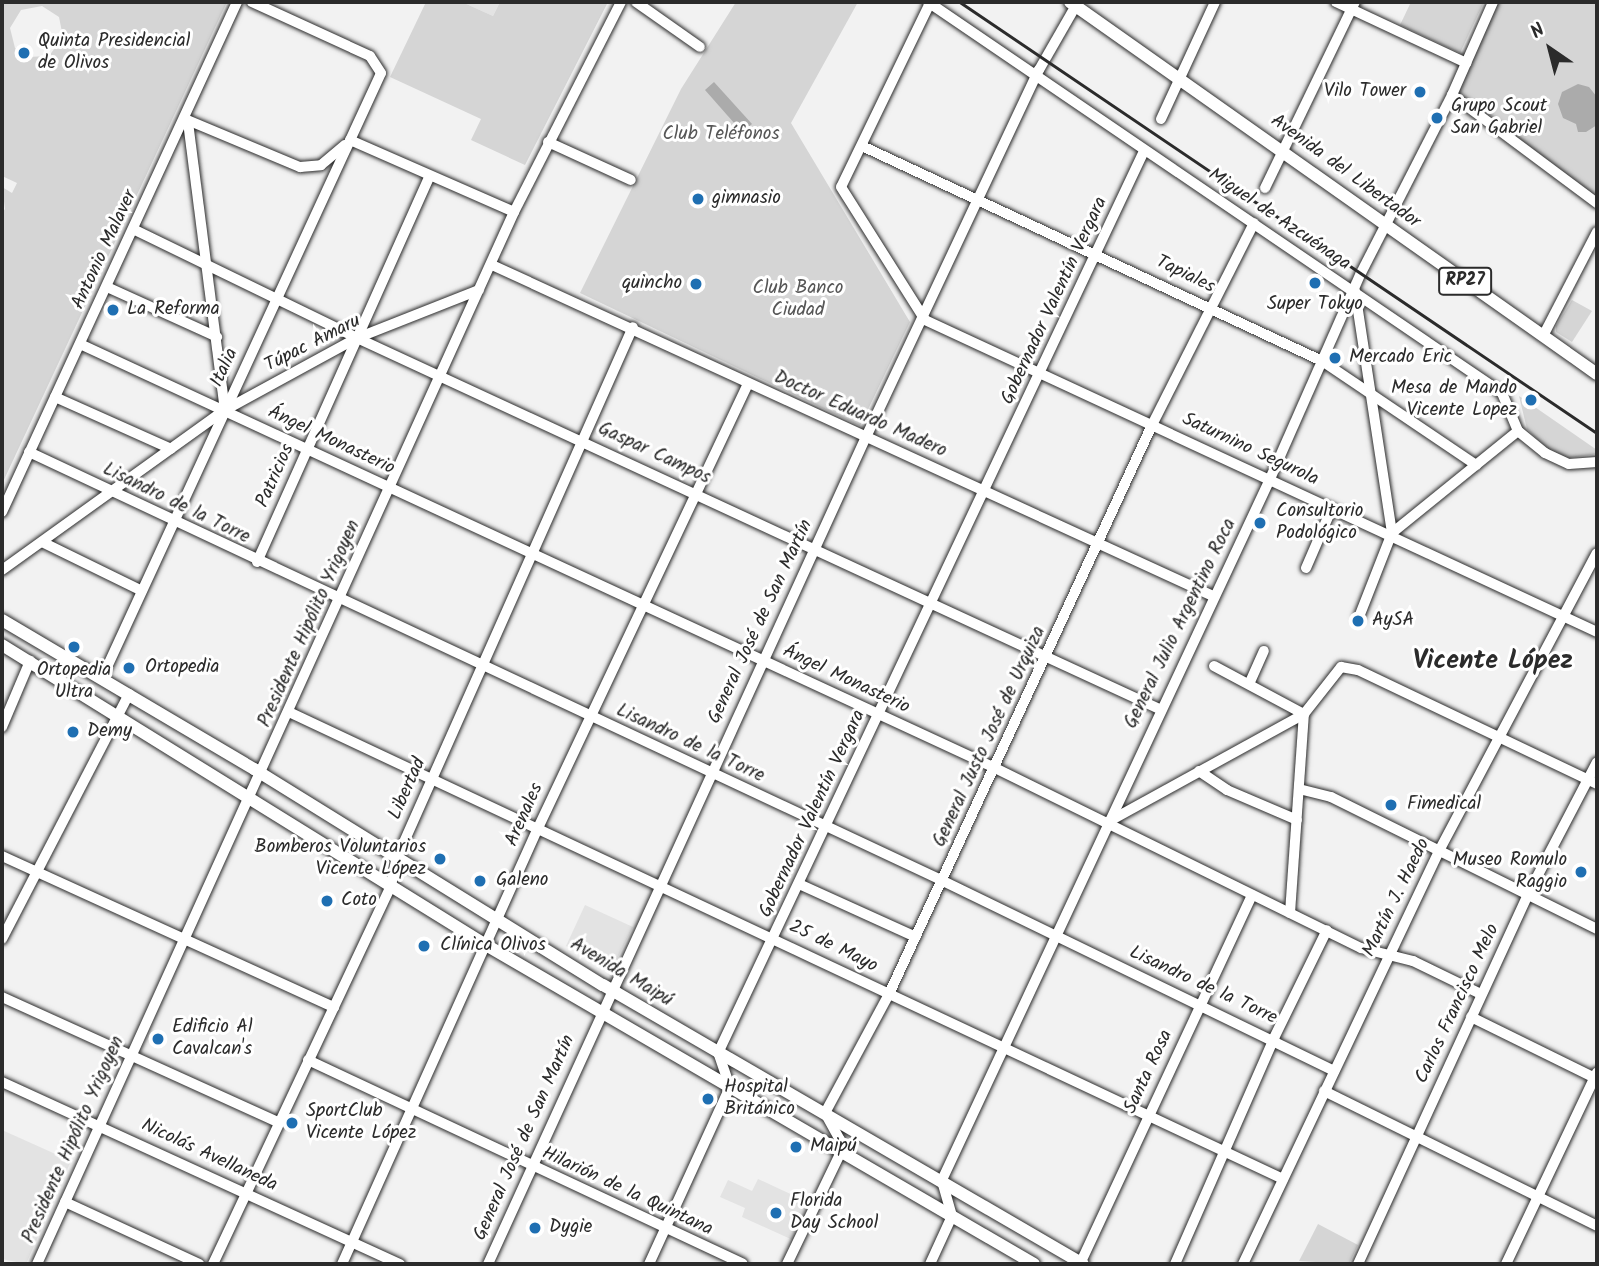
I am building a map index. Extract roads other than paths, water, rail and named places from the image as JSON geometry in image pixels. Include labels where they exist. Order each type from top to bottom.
[{"type":"main road","name":"Avenida del Libertador","points":[[1075,3],[1597,374]]},
{"type":"main road","name":"Avenida Maipú","points":[[2,620],[262,773],[396,860],[611,990],[942,1180],[1081,1264]]},
{"type":"main road","points":[[2,645],[486,945],[840,1154],[1034,1264]]},
{"type":"street","name":"Antonio Malaver","points":[[2,512],[186,120],[237,2]]},
{"type":"street","name":"Italia","points":[[102,678],[381,73],[370,56],[252,2]]},
{"type":"street","name":"Presidente Hipólito Yrigoyen","points":[[37,1264],[249,796],[291,713],[514,212],[621,2]]},
{"type":"street","points":[[636,2],[700,47]]},
{"type":"street","points":[[925,320],[841,187],[929,2]]},
{"type":"street","name":"Miguel de Azcuénaga","points":[[929,2],[1038,79],[1502,393],[1518,430],[1558,461],[1597,462]]},
{"type":"street","points":[[1161,119],[1216,2]]},
{"type":"street","points":[[1336,2],[1353,5],[1466,63]]},
{"type":"street","name":"General Julio Argentino Roca","points":[[942,1180],[1159,709],[1270,479],[1354,291],[1452,95],[1493,2]]},
{"type":"street","name":"General José de San Martín","points":[[488,1264],[600,1011],[710,773],[866,438],[1075,3]]},
{"type":"street","points":[[1265,188],[1353,5]]},
{"type":"street","points":[[1452,95],[1597,203]]},
{"type":"street","points":[[186,120],[300,167],[328,161],[350,140],[514,212]]},
{"type":"street","points":[[186,120],[225,410]]},
{"type":"street","points":[[548,142],[631,180]]},
{"type":"street","name":"Tapiales","points":[[862,146],[980,202],[1098,252],[1322,361],[1476,465]]},
{"type":"street","name":"Gobernador Valentín Vergara","points":[[718,1052],[1144,151]]},
{"type":"street","name":"Patricios","points":[[257,562],[430,176]]},
{"type":"street","name":"General Justo José de Urquiza","points":[[825,1113],[889,994],[1152,425],[1209,307],[1254,223]]},
{"type":"street","name":"Gaspar Campos","points":[[135,230],[357,338],[696,493],[814,552],[932,603],[1159,709]]},
{"type":"street","points":[[1543,336],[1597,232]]},
{"type":"street","name":"Doctor Eduardo Madero","points":[[492,265],[633,327],[866,438],[1213,596]]},
{"type":"street","points":[[107,288],[217,337]]},
{"type":"street","name":"Túpac Amaru","points":[[2,570],[225,410],[357,338],[480,290]]},
{"type":"street","points":[[1354,291],[1392,533]]},
{"type":"street","name":"Saturnino Segurola","points":[[925,320],[1332,508],[1392,533],[1597,632]]},
{"type":"street","name":"Libertad","points":[[213,1264],[391,886],[396,860],[633,327]]},
{"type":"street","name":"Ángel Monasterio","points":[[80,344],[995,768],[1369,951],[1413,961],[1481,994]]},
{"type":"street","name":"Arenales","points":[[342,1264],[538,828],[748,383]]},
{"type":"street","points":[[55,397],[171,449]]},
{"type":"street","points":[[1359,617],[1392,533],[1518,430]]},
{"type":"street","name":"Lisandro de la Torre","points":[[29,452],[173,523],[1055,934],[1199,1005],[1274,1038],[1334,1071]]},
{"type":"street","points":[[1306,568],[1332,508]]},
{"type":"street","points":[[42,542],[142,591]]},
{"type":"street","name":"Martín J. Haedo","points":[[1243,1264],[1496,736],[1597,553]]},
{"type":"street","points":[[1250,682],[1264,651]]},
{"type":"street","points":[[2,727],[30,661]]},
{"type":"street","points":[[1214,666],[1250,682],[1304,714]]},
{"type":"street","points":[[1106,823],[1304,714],[1341,667],[1358,670],[1592,782]]},
{"type":"street","points":[[2,939],[28,880],[37,871],[129,694]]},
{"type":"street","name":"25 de Mayo","points":[[291,713],[1283,1179]]},
{"type":"street","points":[[1290,913],[1304,714]]},
{"type":"street","name":"Carlos Francisco Melo","points":[[1358,1264],[1527,896],[1592,782],[1597,762]]},
{"type":"street","points":[[1199,771],[1227,790],[1297,820]]},
{"type":"street","points":[[1299,789],[1331,797],[1597,929]]},
{"type":"street","points":[[2,856],[334,1007]]},
{"type":"street","points":[[799,884],[916,937]]},
{"type":"street","name":"Santa Rosa","points":[[1081,1264],[1147,1116],[1252,895]]},
{"type":"street","points":[[1175,1264],[1226,1153],[1274,1038],[1327,930]]},
{"type":"street","points":[[2,997],[278,1122]]},
{"type":"street","points":[[1471,1017],[1596,1076],[1506,1264]]},
{"type":"street","points":[[649,1264],[730,1087],[718,1052]]},
{"type":"street","name":"Hilarión de la Quintana","points":[[308,1060],[531,1168],[743,1264]]},
{"type":"street","name":"Nicolás Avellaneda","points":[[2,1082],[99,1124],[400,1264]]},
{"type":"street","points":[[1324,1091],[1537,1199],[1597,1226]]},
{"type":"street","points":[[787,1264],[840,1154],[840,1140],[825,1113]]},
{"type":"street","points":[[930,1264],[952,1216],[942,1180]]},
{"type":"street","points":[[65,1202],[199,1264]]},
{"type":"railway","points":[[960,2],[1597,433]]},
{"type":"place","name":"Quinta Presidencial de Olivos","points":[[24,53]]},
{"type":"place","name":"Vilo Tower","points":[[1420,92]]},
{"type":"place","name":"Grupo Scout San Gabriel","points":[[1437,118]]},
{"type":"place","name":"gimnasio","points":[[698,199]]},
{"type":"place","name":"Super Tokyo","points":[[1315,283]]},
{"type":"place","name":"quincho","points":[[696,284]]},
{"type":"place","name":"La Reforma","points":[[113,310]]},
{"type":"place","name":"Mercado Eric","points":[[1335,358]]},
{"type":"place","name":"Mesa de Mando Vicente Lopez","points":[[1531,400]]},
{"type":"place","name":"Consultorio Podológico","points":[[1260,523]]},
{"type":"place","name":"AySA","points":[[1358,621]]},
{"type":"place","name":"Ortopedia Ultra","points":[[74,647]]},
{"type":"place","name":"Ortopedia","points":[[129,668]]},
{"type":"place","name":"Demy","points":[[73,732]]},
{"type":"place","name":"Fimedical","points":[[1391,805]]},
{"type":"place","name":"Bomberos Voluntarios Vicente López","points":[[440,859]]},
{"type":"place","name":"Museo Romulo Raggio","points":[[1581,872]]},
{"type":"place","name":"Galeno","points":[[480,881]]},
{"type":"place","name":"Coto","points":[[327,901]]},
{"type":"place","name":"Clínica Olivos","points":[[424,946]]},
{"type":"place","name":"Edificio Al Cavalcan's","points":[[158,1039]]},
{"type":"place","name":"Hospital Británico","points":[[708,1099]]},
{"type":"place","name":"SportClub Vicente López","points":[[292,1123]]},
{"type":"place","name":"Maipú","points":[[796,1147]]},
{"type":"place","name":"Florida Day School","points":[[776,1213]]},
{"type":"place","name":"Dygie","points":[[535,1228]]},
{"type":"district","name":"Vicente López","points":[[1493,662]]},
{"type":"park label","name":"Club Teléfonos","points":[[721,135]]},
{"type":"park label","name":"Club Banco Ciudad","points":[[798,300]]}]
